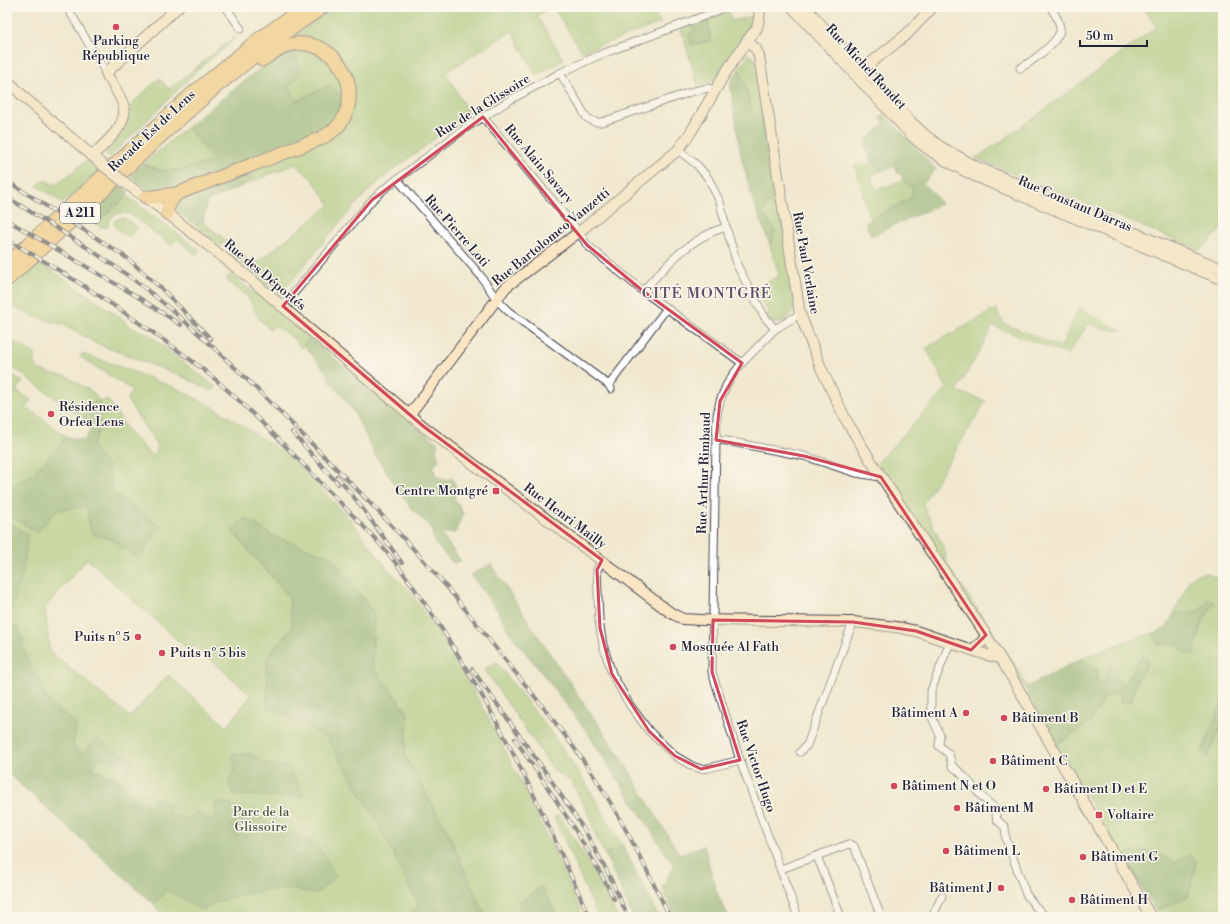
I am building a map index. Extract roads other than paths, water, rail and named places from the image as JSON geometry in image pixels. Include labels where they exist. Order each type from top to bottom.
[{"type":"highway","points":[[258,40],[272,21],[290,7]]},
{"type":"highway","name":"Rocade Est de Lens","points":[[7,264],[192,94],[258,40],[304,7]]},
{"type":"highway","name":"A 211","points":[[231,75],[277,39],[323,7]]},
{"type":"highway","points":[[146,197],[176,194],[322,138],[338,126],[347,110],[349,87],[341,66],[332,55],[324,50],[312,46],[300,44],[290,45],[272,53],[247,71],[231,75]]},
{"type":"highway","name":"Rocade Est de Lens","points":[[7,280],[152,144],[231,75]]},
{"type":"highway","points":[[167,213],[168,204],[176,194]]},
{"type":"street","points":[[67,7],[106,73],[124,108],[121,126],[96,159]]},
{"type":"street","points":[[106,73],[178,7]]},
{"type":"street","points":[[226,7],[240,29]]},
{"type":"street","name":"Rue de la Glissoire","points":[[283,306],[372,200],[397,179],[464,129],[510,100],[560,73],[602,54],[724,7]]},
{"type":"street","name":"Rue Bartolomeo Vanzetti","points":[[410,414],[506,288],[579,232],[678,150],[715,90],[757,28],[760,20],[760,7]]},
{"type":"street","name":"Rue Michel Rondet","points":[[792,7],[859,72]]},
{"type":"street","name":"Rue Michel Rondet","points":[[805,7],[850,56],[859,72],[884,107],[923,140]]},
{"type":"street","points":[[859,72],[907,34],[933,7]]},
{"type":"street","points":[[1020,68],[1035,59],[1057,37],[1060,31],[1059,24],[1051,7]]},
{"type":"street","name":"Rue Paul Verlaine","points":[[747,41],[756,49],[759,56],[800,314],[821,368],[846,420],[881,477],[986,635],[1150,917]]},
{"type":"street","points":[[560,73],[588,118],[595,122],[602,122],[623,116],[694,91],[708,88],[715,90]]},
{"type":"street","name":"Rue des Déportés","points":[[7,80],[32,104],[96,159],[220,254],[410,414]]},
{"type":"street","name":"Rue Alain Savary","points":[[483,117],[579,232],[587,245],[643,291],[742,363]]},
{"type":"street","name":"Rue Constant Darras","points":[[923,140],[941,147],[975,166],[1169,248],[1223,269]]},
{"type":"street","name":"Rue Constant Darras","points":[[923,140],[948,162],[977,177],[1223,280]]},
{"type":"street","points":[[678,150],[697,166],[708,178],[720,202],[738,267],[764,316],[775,329]]},
{"type":"street","name":"Rue Pierre Loti","points":[[397,179],[480,275],[497,300],[508,311],[610,387],[667,308]]},
{"type":"street","points":[[643,291],[663,268],[676,256],[696,241],[720,228],[726,227]]},
{"type":"street","name":"Rue Arthur Rimbaud","points":[[712,620],[716,440],[717,415],[720,401],[726,386],[742,363],[775,329],[800,314]]},
{"type":"street","name":"Rue Henri Mailly","points":[[410,414],[429,430],[671,613],[683,619],[853,622],[896,627],[916,631],[999,658]]},
{"type":"street","points":[[716,440],[804,456],[856,473],[881,477]]},
{"type":"street","points":[[602,560],[597,570],[599,621],[603,645],[612,674],[629,704],[649,732],[675,756],[692,766],[701,769],[740,760]]},
{"type":"street","name":"Rue Victor Hugo","points":[[712,620],[712,672],[740,760],[798,917]]},
{"type":"street","points":[[800,752],[807,745],[853,622]]},
{"type":"street","points":[[971,650],[982,642],[986,635]]},
{"type":"street","points":[[950,642],[931,691],[931,715],[940,735],[940,746],[949,754],[952,766],[960,771],[985,801],[994,807],[997,820],[1005,827],[1006,839],[1026,894],[1046,917]]},
{"type":"street","points":[[781,869],[849,844],[854,846],[881,917]]},
{"type":"street","points":[[817,856],[841,917]]},
{"type":"street","points":[[932,917],[942,896]]},
{"type":"railway","points":[[7,181],[127,258],[161,288],[211,339]]},
{"type":"railway","points":[[7,197],[120,270],[176,314],[255,387],[355,487],[397,532],[458,600],[577,751],[617,814],[670,917]]},
{"type":"railway","points":[[7,220],[138,297],[181,325]]},
{"type":"railway","points":[[7,240],[54,267],[116,307],[174,347],[216,380],[285,445],[386,551],[432,614],[483,697],[528,784],[570,872],[589,917]]},
{"type":"railway","points":[[292,432],[338,484]]},
{"type":"railway","points":[[337,476],[402,563]]},
{"type":"railway","points":[[472,669],[549,777],[585,831],[609,875],[628,917]]},
{"type":"railway","points":[[515,739],[580,837],[614,899]]},
{"type":"place","name":"Parking République","points":[[116,27]]},
{"type":"place","name":"Résidence Orfea Lens","points":[[51,414]]},
{"type":"place","name":"Centre Montgré","points":[[496,491]]},
{"type":"place","name":"Puits n° 5","points":[[138,637]]},
{"type":"place","name":"Mosquée Al Fath","points":[[673,647]]},
{"type":"place","name":"Puits n° 5 bis","points":[[162,653]]},
{"type":"place","name":"Bâtiment A","points":[[966,713]]},
{"type":"place","name":"Bâtiment B","points":[[1004,718]]},
{"type":"place","name":"Bâtiment C","points":[[993,761]]},
{"type":"place","name":"Bâtiment N et O","points":[[894,786]]},
{"type":"place","name":"Bâtiment D et E","points":[[1046,789]]},
{"type":"place","name":"Bâtiment M","points":[[957,808]]},
{"type":"place","name":"Voltaire","points":[[1099,815]]},
{"type":"place","name":"Bâtiment L","points":[[946,851]]},
{"type":"place","name":"Bâtiment G","points":[[1083,857]]},
{"type":"place","name":"Bâtiment J","points":[[1001,888]]},
{"type":"place","name":"Bâtiment H","points":[[1072,900]]},
{"type":"district","name":"CITÉ MONTGRÉ","points":[[707,293]]},
{"type":"park label","name":"Parc de la Glissoire","points":[[261,820]]}]
